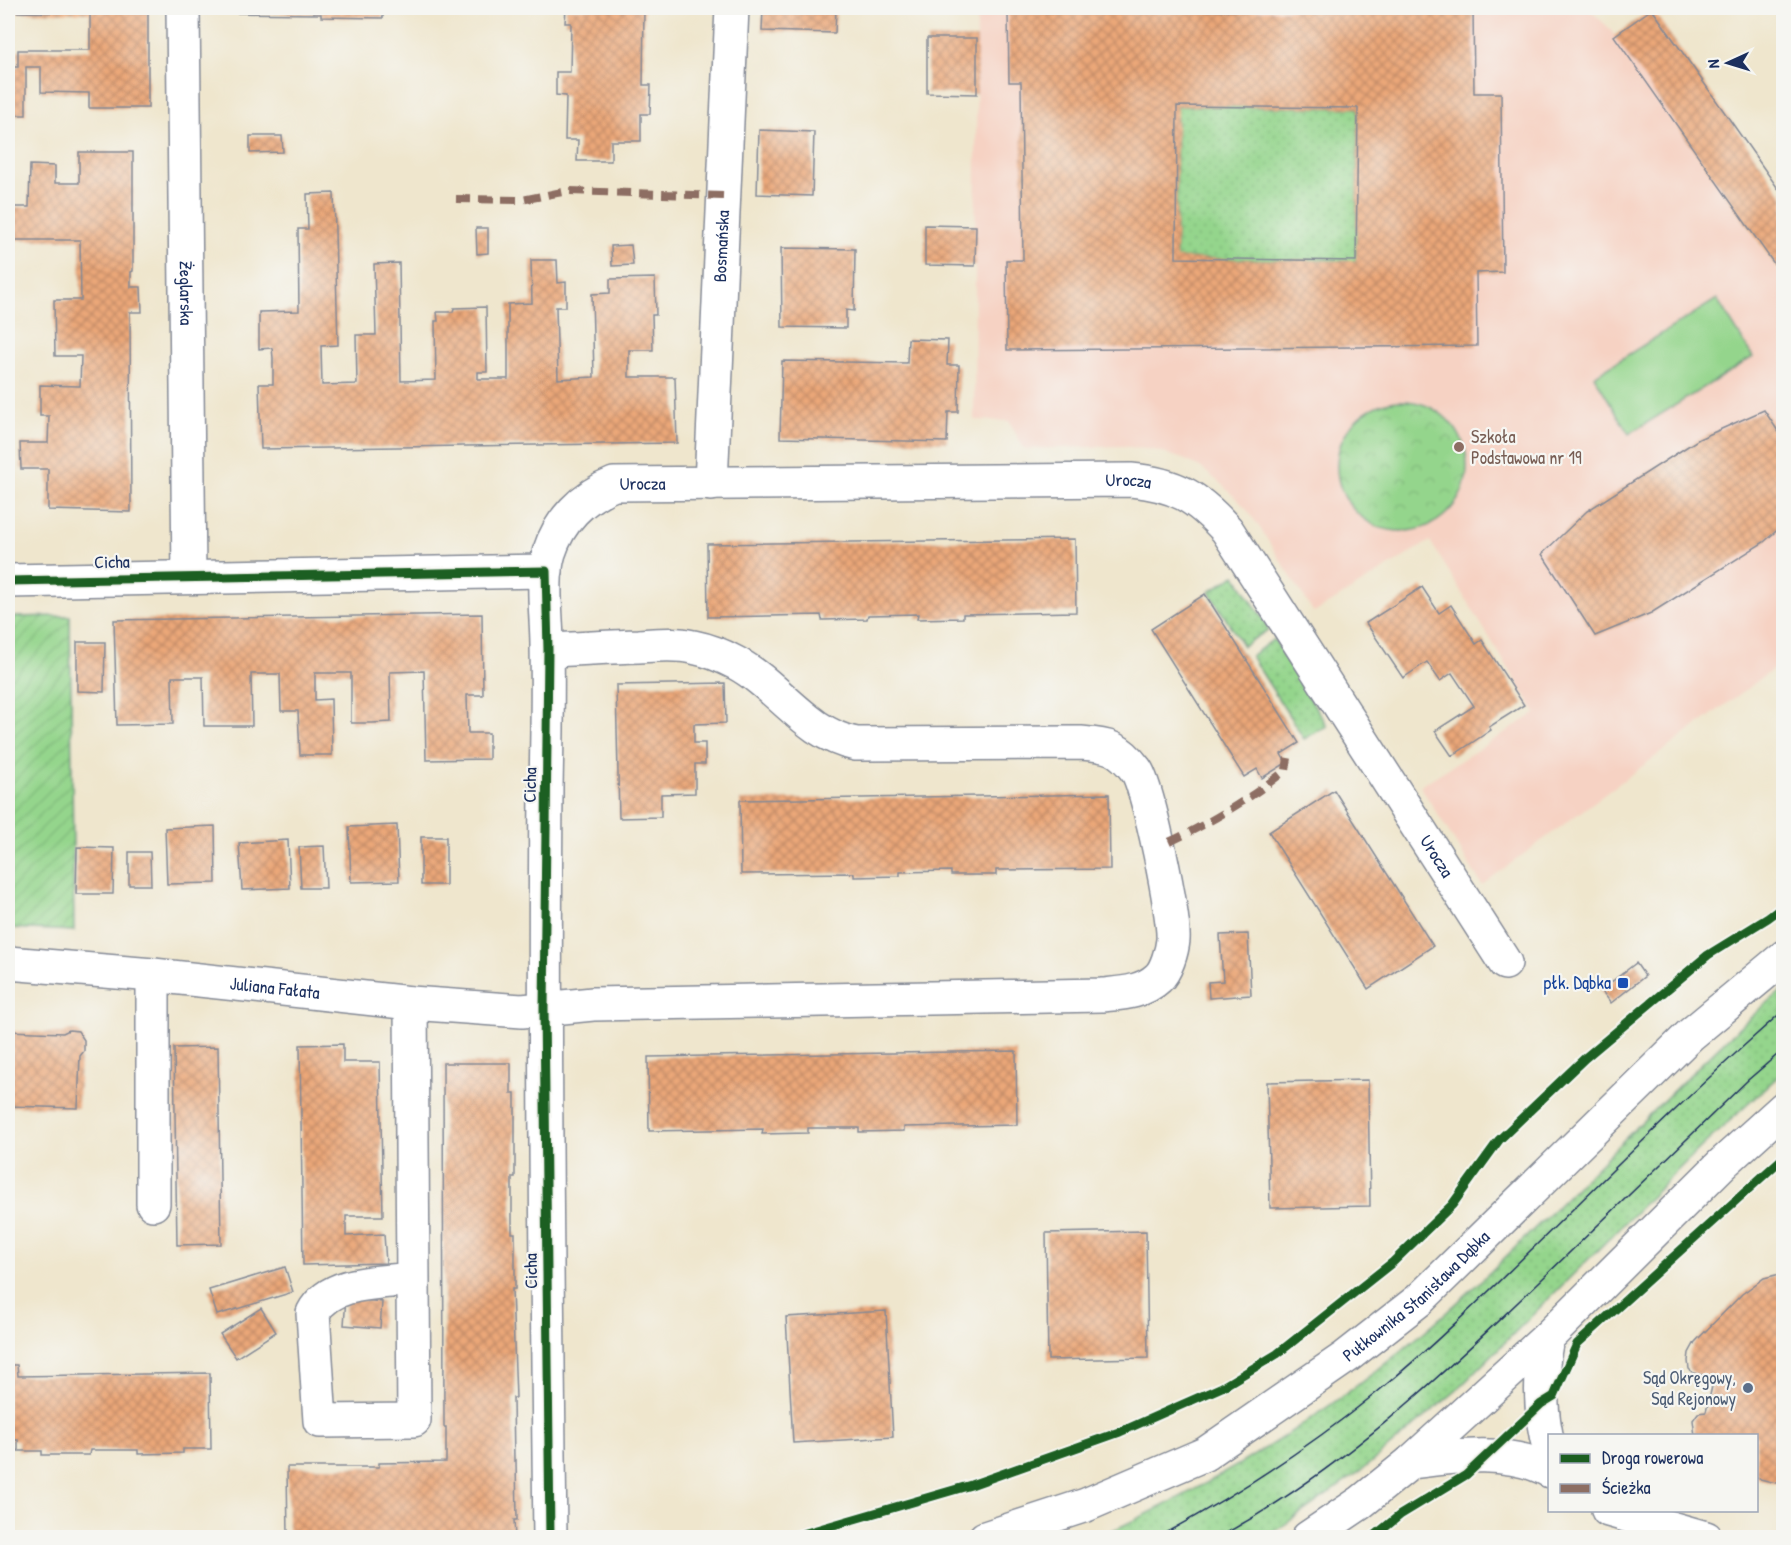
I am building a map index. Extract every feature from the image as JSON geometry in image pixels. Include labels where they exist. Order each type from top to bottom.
[{"type":"street","name":"Żeglarska","points":[[183,8],[189,577]]},
{"type":"street","name":"Bosmańska","points":[[711,484],[732,8]]},
{"type":"street","name":"Urocza","points":[[546,571],[553,545],[576,507],[600,489],[614,484],[1131,480],[1170,486],[1192,498],[1227,530],[1505,963]]},
{"type":"street","name":"Cicha","points":[[8,580],[546,571],[548,650],[544,1009],[550,1538]]},
{"type":"street","name":"Juliana Fałata","points":[[8,963],[153,975],[411,1003],[522,1011],[593,1004],[1121,993],[1136,991],[1160,977],[1173,940],[1168,896],[1146,793],[1138,771],[1123,755],[1109,746],[1081,743],[855,744],[833,738],[820,730],[762,681],[737,664],[714,653],[692,647],[670,645],[548,650]]},
{"type":"street","name":"Pułkownika Stanisława Dąbka","points":[[985,1538],[1086,1505],[1205,1454],[1346,1357],[1419,1300],[1690,1035],[1784,957]]},
{"type":"street","points":[[153,975],[153,1204]]},
{"type":"street","points":[[411,1003],[413,1279],[414,1420],[320,1421],[313,1313],[318,1303],[329,1293],[345,1288],[413,1279]]},
{"type":"street","points":[[1308,1538],[1360,1503],[1411,1462],[1547,1338],[1722,1164],[1784,1108]]},
{"type":"street","points":[[1547,1338],[1541,1366],[1540,1386],[1543,1422],[1548,1443]]},
{"type":"street","points":[[1411,1462],[1447,1457],[1498,1456],[1548,1470]]},
{"type":"street","points":[[1615,1512],[1706,1538]]},
{"type":"shaded area","name":"Szkoła Podstawowa nr 19","points":[[977,8],[1588,8],[1610,29],[1783,278],[1783,662],[1482,885],[1420,786],[1536,713],[1430,541],[1314,613],[1244,506],[1200,467],[1154,450],[1122,446],[1024,449],[1009,421],[974,420]]},
{"type":"green space","points":[[1177,106],[1358,108],[1356,261],[1176,258]]},
{"type":"green space","points":[[1717,299],[1753,357],[1629,434],[1594,376]]},
{"type":"green space","points":[[1402,401],[1427,406],[1448,420],[1462,441],[1467,466],[1462,491],[1448,512],[1427,526],[1402,531],[1377,526],[1356,512],[1342,491],[1337,466],[1342,441],[1356,420],[1377,406]]},
{"type":"green space","points":[[1235,575],[1268,630],[1243,646],[1209,592]]},
{"type":"green space","points":[[70,616],[74,931],[8,928],[8,617]]},
{"type":"green space","points":[[1274,639],[1327,726],[1304,739],[1251,656]]},
{"type":"green space","points":[[1783,990],[1783,1072],[1700,1148],[1456,1391],[1362,1470],[1265,1538],[1098,1537],[1205,1484],[1256,1454],[1354,1388],[1400,1352],[1490,1272],[1711,1054]]},
{"type":"building","points":[[11,8],[148,8],[148,108],[89,108],[89,93],[41,92],[41,67],[26,67],[26,115],[8,115],[8,67],[18,67],[18,50],[90,50],[90,13],[11,12]]},
{"type":"building","points":[[228,8],[383,8],[383,18],[321,17],[321,14],[228,13]]},
{"type":"building","points":[[566,8],[644,8],[643,85],[651,85],[650,114],[641,114],[641,141],[611,141],[611,161],[577,161],[578,140],[565,140],[566,96],[556,95],[556,72],[570,72],[571,23],[565,23]]},
{"type":"building","points":[[763,8],[836,8],[835,33],[762,31]]},
{"type":"building","points":[[1473,8],[1474,93],[1501,93],[1503,272],[1476,273],[1477,346],[1007,350],[1006,260],[1023,260],[1021,82],[1009,82],[1008,13]],"holes":[[[1177,106],[1358,108],[1356,261],[1176,258]]]},
{"type":"building","points":[[1652,9],[1784,197],[1784,263],[1777,268],[1614,36]]},
{"type":"building","points":[[927,38],[977,38],[977,94],[927,93]]},
{"type":"building","points":[[759,130],[814,132],[812,196],[757,194]]},
{"type":"building","points":[[250,136],[282,136],[283,152],[250,153]]},
{"type":"building","points":[[79,152],[133,152],[131,287],[141,287],[142,312],[130,312],[131,512],[48,510],[48,469],[21,469],[20,443],[48,443],[49,416],[40,416],[40,385],[80,386],[81,356],[55,356],[54,300],[81,300],[80,240],[8,240],[8,207],[29,207],[30,165],[55,166],[55,183],[79,183]]},
{"type":"building","points":[[334,193],[338,345],[321,346],[322,385],[357,384],[356,335],[376,335],[374,264],[399,263],[401,381],[436,380],[435,321],[438,321],[437,312],[453,312],[454,308],[486,307],[487,372],[478,372],[478,379],[508,379],[508,304],[532,303],[531,260],[557,260],[558,283],[566,282],[566,307],[556,307],[558,379],[594,377],[592,294],[610,293],[610,279],[655,278],[656,315],[652,315],[653,350],[629,350],[629,377],[675,377],[677,443],[261,449],[259,384],[273,384],[273,358],[272,348],[259,349],[259,312],[299,311],[298,229],[308,229],[307,194]]},
{"type":"building","points":[[925,225],[976,226],[975,266],[925,265]]},
{"type":"building","points":[[476,228],[488,228],[488,253],[477,254]]},
{"type":"building","points":[[631,245],[633,265],[612,266],[611,246]]},
{"type":"building","points":[[781,248],[855,249],[854,311],[846,310],[846,328],[782,327]]},
{"type":"building","points":[[908,339],[948,340],[947,365],[959,365],[958,412],[948,412],[947,442],[780,438],[782,361],[907,363]]},
{"type":"building","points":[[1764,410],[1784,440],[1784,524],[1764,542],[1651,613],[1595,636],[1542,554],[1587,511],[1699,439]]},
{"type":"building","points":[[1075,539],[1076,612],[963,614],[963,618],[917,619],[918,614],[868,615],[867,619],[822,620],[821,615],[708,617],[707,544]]},
{"type":"building","points":[[1422,587],[1439,613],[1451,605],[1476,644],[1482,640],[1524,705],[1489,727],[1491,730],[1452,756],[1435,731],[1474,706],[1452,673],[1440,681],[1427,662],[1403,678],[1366,623]]},
{"type":"building","points":[[1205,594],[1299,743],[1281,754],[1286,763],[1262,778],[1257,769],[1244,777],[1151,629]]},
{"type":"building","points":[[482,614],[483,695],[467,695],[468,733],[489,733],[489,759],[426,760],[424,671],[390,672],[391,722],[372,723],[351,723],[351,673],[315,673],[315,700],[331,699],[332,755],[300,755],[298,711],[281,711],[280,674],[251,674],[252,726],[204,726],[203,677],[172,677],[173,724],[117,725],[114,620]]},
{"type":"building","points":[[77,642],[105,642],[104,692],[77,691]]},
{"type":"building","points":[[725,683],[726,723],[694,724],[694,743],[705,743],[705,764],[695,764],[695,793],[661,794],[661,817],[619,818],[616,685]]},
{"type":"building","points":[[1334,790],[1433,946],[1368,989],[1269,832]]},
{"type":"building","points":[[1109,794],[1110,869],[996,870],[996,875],[951,875],[951,871],[900,872],[900,876],[854,877],[854,873],[741,874],[740,800]]},
{"type":"building","points":[[397,825],[399,881],[351,882],[349,827]]},
{"type":"building","points":[[215,826],[216,883],[167,884],[165,828]]},
{"type":"building","points":[[421,837],[446,837],[446,885],[421,885]]},
{"type":"building","points":[[288,840],[290,888],[242,890],[239,843]]},
{"type":"building","points":[[324,846],[326,888],[301,888],[299,847]]},
{"type":"building","points":[[77,847],[114,848],[113,894],[76,894]]},
{"type":"building","points":[[129,852],[150,852],[151,885],[129,885]]},
{"type":"building","points":[[1248,934],[1251,995],[1209,998],[1208,982],[1223,981],[1220,935]]},
{"type":"building","points":[[1636,963],[1645,976],[1611,1003],[1601,990]]},
{"type":"building","points":[[69,1030],[78,1031],[84,1040],[84,1051],[80,1056],[78,1108],[8,1106],[8,1031],[63,1033]]},
{"type":"building","points":[[343,1044],[343,1062],[380,1062],[383,1216],[346,1216],[346,1236],[384,1234],[386,1263],[303,1265],[300,1045]]},
{"type":"building","points":[[218,1047],[221,1244],[177,1245],[174,1048]]},
{"type":"building","points":[[1016,1051],[1017,1125],[904,1127],[904,1131],[859,1132],[859,1128],[808,1128],[808,1133],[762,1134],[763,1129],[649,1131],[648,1057]]},
{"type":"building","points":[[443,1063],[511,1063],[511,1093],[515,1093],[512,1233],[515,1233],[515,1289],[512,1289],[516,1398],[513,1398],[517,1520],[514,1520],[515,1538],[288,1538],[287,1467],[379,1467],[379,1463],[446,1462]]},
{"type":"building","points":[[1368,1080],[1370,1206],[1270,1208],[1267,1082]]},
{"type":"building","points":[[1146,1231],[1148,1358],[1048,1360],[1046,1233]]},
{"type":"building","points":[[285,1267],[293,1292],[217,1315],[209,1290]]},
{"type":"building","name":"Sąd Okręgowy, Sąd Rejonowy","points":[[1784,1273],[1784,1485],[1758,1478],[1758,1434],[1695,1434],[1693,1420],[1698,1413],[1706,1412],[1714,1378],[1693,1373],[1689,1369],[1689,1353],[1695,1342],[1742,1294],[1764,1278]]},
{"type":"building","points":[[346,1298],[382,1302],[380,1328],[344,1325]]},
{"type":"building","points":[[261,1308],[276,1332],[236,1358],[220,1334]]},
{"type":"building","points":[[886,1311],[893,1437],[793,1443],[786,1317]]},
{"type":"building","points":[[8,1365],[17,1365],[18,1376],[210,1373],[211,1449],[183,1449],[183,1453],[138,1454],[138,1450],[90,1450],[89,1455],[42,1455],[42,1451],[18,1451],[18,1440],[8,1440]]},
{"type":"tram line","points":[[1156,1538],[1214,1506],[1297,1452],[1350,1414],[1396,1376],[1474,1306],[1624,1159],[1784,1010]]},
{"type":"tram line","points":[[1217,1538],[1305,1484],[1387,1421],[1502,1318],[1748,1080],[1784,1049]]},
{"type":"marked path","points":[[456,199],[522,200],[567,191],[724,196]]},
{"type":"marked path","points":[[1169,842],[1200,827],[1259,790],[1286,770],[1288,758]]},
{"type":"cycle path","points":[[8,581],[546,571],[548,650],[544,1009],[550,1538]]},
{"type":"cycle path","points":[[789,1538],[971,1485],[1120,1432],[1222,1387],[1277,1354],[1393,1262],[1452,1205],[1499,1140],[1585,1058],[1708,955],[1784,906]]},
{"type":"cycle path","points":[[1372,1538],[1400,1515],[1466,1475],[1541,1404],[1554,1396],[1577,1344],[1784,1157]]},
{"type":"place","name":"Szkoła Podstawowa nr 19","points":[[1459,447]]},
{"type":"place","name":"płk. Dąbka","points":[[1623,983]]},
{"type":"place","name":"Sąd Okręgowy, Sąd Rejonowy","points":[[1748,1388]]}]
